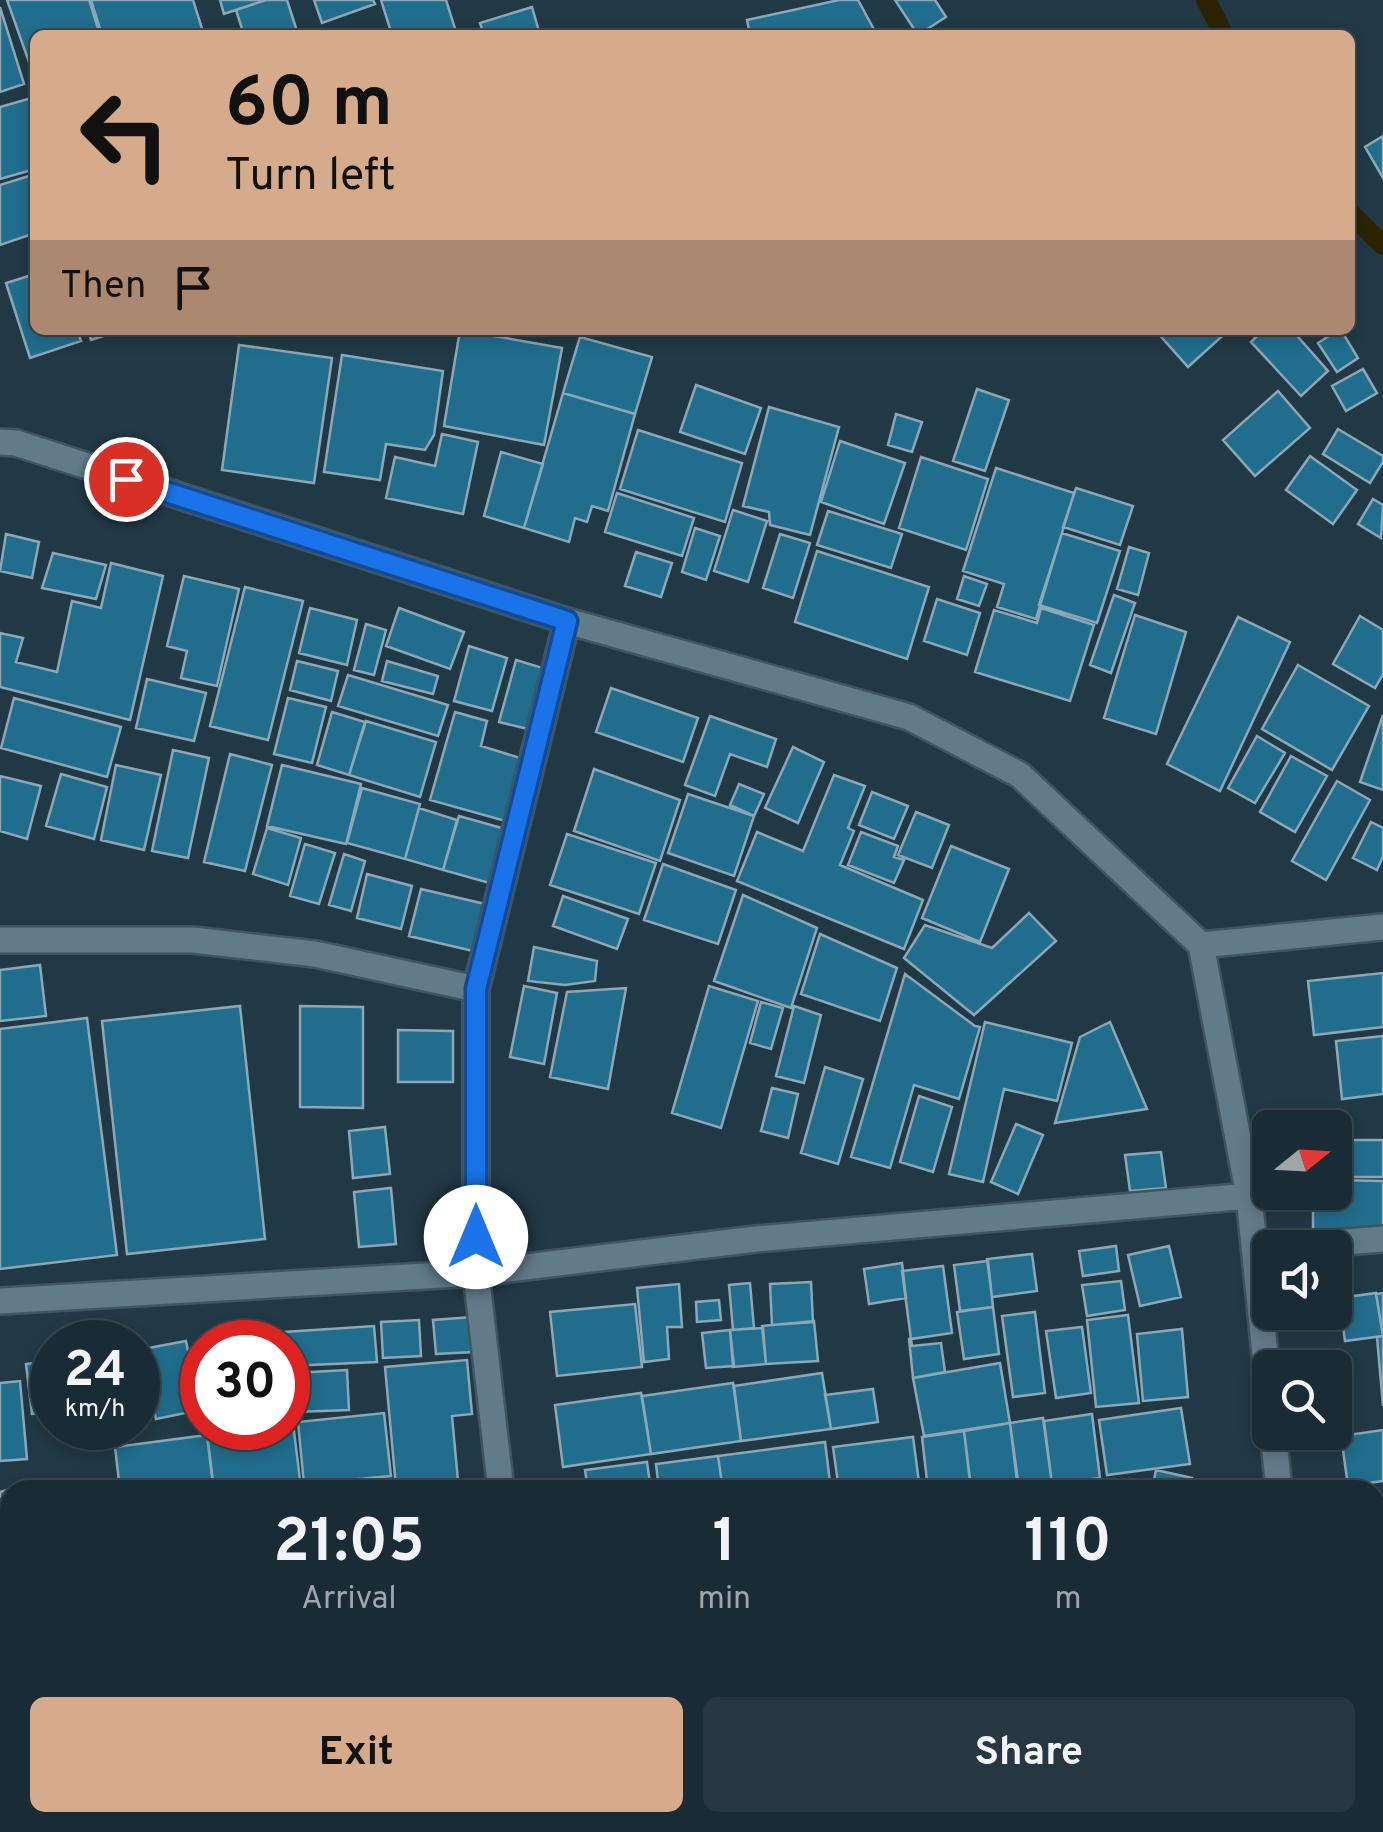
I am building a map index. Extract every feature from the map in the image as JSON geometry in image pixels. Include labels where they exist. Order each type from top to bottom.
[{"type":"street","points":[[0,442],[567,621],[909,717],[1020,774],[1202,945],[1250,1196],[1260,1230]]},
{"type":"street","points":[[500,1480],[476,1273],[476,989],[567,621]]},
{"type":"street","points":[[1202,945],[1383,927]]},
{"type":"street","points":[[0,940],[193,940],[314,954],[476,989]]},
{"type":"street","points":[[0,1301],[476,1273],[756,1239],[1250,1196]]},
{"type":"street","points":[[1352,1241],[1383,1238]]},
{"type":"street","points":[[1275,1450],[1279,1480]]},
{"type":"building","points":[[7,0],[89,0],[98,30],[30,30],[30,65]]},
{"type":"building","points":[[91,0],[193,0],[202,30],[100,30]]},
{"type":"building","points":[[220,0],[266,0],[224,14]]},
{"type":"building","points":[[266,0],[287,0],[296,28],[242,30],[236,10]]},
{"type":"building","points":[[314,0],[373,0],[375,4],[322,23]]},
{"type":"building","points":[[381,0],[446,0],[455,30],[390,30]]},
{"type":"building","points":[[839,0],[858,0],[874,30],[749,30],[747,20]]},
{"type":"building","points":[[895,0],[935,0],[946,17],[926,30],[915,30]]},
{"type":"building","points":[[0,7],[24,84],[0,92]]},
{"type":"building","points":[[532,7],[539,30],[482,30],[480,23]]},
{"type":"building","points":[[30,98],[30,170],[0,179],[0,107]]},
{"type":"building","points":[[1383,136],[1383,178],[1365,147]]},
{"type":"building","points":[[30,176],[30,235],[0,245],[0,185]]},
{"type":"building","points":[[30,276],[30,335],[79,335],[81,341],[30,358],[6,283]]},
{"type":"building","points":[[459,335],[488,335],[562,348],[544,445],[444,426]]},
{"type":"building","points":[[1159,335],[1223,335],[1188,367]]},
{"type":"building","points":[[1258,335],[1296,335],[1328,371],[1301,396],[1251,342]]},
{"type":"building","points":[[1330,335],[1344,335],[1358,358],[1337,372],[1318,343]]},
{"type":"building","points":[[580,337],[652,357],[635,414],[563,393]]},
{"type":"building","points":[[239,345],[332,358],[314,483],[222,470]]},
{"type":"building","points":[[342,355],[443,371],[434,435],[425,450],[386,444],[380,480],[324,472]]},
{"type":"building","points":[[1363,369],[1377,393],[1346,411],[1332,386]]},
{"type":"building","points":[[696,385],[761,408],[745,454],[680,432]]},
{"type":"building","points":[[977,389],[1009,400],[985,471],[953,461]]},
{"type":"building","points":[[1278,391],[1310,428],[1255,476],[1223,440]]},
{"type":"building","points":[[563,393],[635,414],[608,511],[592,506],[587,522],[575,518],[569,542],[524,528]]},
{"type":"building","points":[[769,407],[839,427],[810,535],[770,525],[769,512],[743,506]]},
{"type":"building","points":[[896,414],[922,422],[912,452],[888,445]]},
{"type":"building","points":[[1338,429],[1383,456],[1370,483],[1323,454]]},
{"type":"building","points":[[638,430],[742,463],[725,522],[620,489]]},
{"type":"building","points":[[442,434],[478,442],[463,514],[386,498],[395,457],[435,466]]},
{"type":"building","points":[[840,441],[905,463],[884,524],[821,502]]},
{"type":"building","points":[[501,452],[543,464],[524,528],[484,516]]},
{"type":"building","points":[[1310,456],[1357,490],[1333,524],[1286,490]]},
{"type":"building","points":[[921,457],[988,479],[966,550],[899,528]]},
{"type":"building","points":[[996,468],[1074,493],[1036,619],[997,607],[1004,584],[963,571]]},
{"type":"building","points":[[1076,488],[1133,506],[1120,545],[1063,527]]},
{"type":"building","points":[[617,493],[694,518],[682,556],[605,532]]},
{"type":"building","points":[[1373,499],[1383,505],[1381,538],[1358,524]]},
{"type":"building","points":[[733,510],[767,521],[748,582],[714,571]]},
{"type":"building","points":[[828,511],[902,534],[891,568],[817,545]]},
{"type":"building","points":[[695,528],[720,536],[706,580],[682,572]]},
{"type":"building","points":[[1062,533],[1120,551],[1097,623],[1039,605]]},
{"type":"building","points":[[6,534],[39,542],[32,578],[0,571]]},
{"type":"building","points":[[780,534],[810,543],[793,598],[763,588]]},
{"type":"building","points":[[1129,547],[1149,553],[1138,595],[1117,589]]},
{"type":"building","points":[[817,551],[929,587],[907,659],[795,622]]},
{"type":"building","points":[[636,552],[672,563],[661,597],[625,586]]},
{"type":"building","points":[[53,553],[106,565],[96,599],[42,588]]},
{"type":"building","points":[[111,563],[163,576],[130,720],[0,687],[0,633],[23,638],[16,662],[57,672],[72,601],[101,608]]},
{"type":"building","points":[[184,576],[239,589],[217,686],[181,678],[187,651],[167,646]]},
{"type":"building","points":[[964,576],[987,584],[979,606],[957,599]]},
{"type":"building","points":[[245,587],[303,601],[268,740],[210,726]]},
{"type":"building","points":[[1114,595],[1135,603],[1111,673],[1090,665]]},
{"type":"building","points":[[937,599],[980,613],[967,655],[924,641]]},
{"type":"building","points":[[310,608],[357,620],[347,665],[299,653]]},
{"type":"building","points":[[399,608],[464,632],[450,669],[386,646]]},
{"type":"building","points":[[1041,608],[1094,625],[1070,701],[975,672],[994,610],[1037,623]]},
{"type":"building","points":[[1135,615],[1186,632],[1156,734],[1104,718]]},
{"type":"building","points":[[1360,616],[1383,630],[1383,674],[1375,688],[1333,664]]},
{"type":"building","points":[[1238,617],[1290,642],[1220,791],[1167,764]]},
{"type":"building","points":[[366,624],[386,630],[374,675],[354,670]]},
{"type":"building","points":[[469,646],[507,658],[492,711],[454,701]]},
{"type":"building","points":[[516,660],[546,669],[528,729],[499,722]]},
{"type":"building","points":[[297,661],[338,671],[331,701],[290,690]]},
{"type":"building","points":[[387,661],[438,676],[433,694],[382,681]]},
{"type":"building","points":[[1298,665],[1369,706],[1332,770],[1262,729]]},
{"type":"building","points":[[348,675],[448,705],[438,736],[338,706]]},
{"type":"building","points":[[147,679],[206,693],[194,741],[136,728]]},
{"type":"building","points":[[611,688],[698,718],[683,762],[596,732]]},
{"type":"building","points":[[14,698],[121,727],[107,777],[1,748]]},
{"type":"building","points":[[288,698],[326,707],[312,763],[274,754]]},
{"type":"building","points":[[332,712],[365,722],[349,775],[317,765]]},
{"type":"building","points":[[455,712],[487,721],[481,746],[527,760],[509,822],[430,800]]},
{"type":"building","points":[[1383,715],[1383,790],[1360,782]]},
{"type":"building","points":[[710,716],[776,739],[767,767],[730,754],[715,796],[685,785]]},
{"type":"building","points":[[366,721],[436,742],[420,797],[349,775]]},
{"type":"building","points":[[1257,736],[1285,753],[1255,803],[1228,788]]},
{"type":"building","points":[[793,747],[824,762],[798,823],[765,808]]},
{"type":"building","points":[[173,750],[209,758],[188,858],[152,851]]},
{"type":"building","points":[[230,754],[272,765],[245,871],[204,862]]},
{"type":"building","points":[[1291,756],[1327,776],[1295,832],[1260,812]]},
{"type":"building","points":[[116,765],[161,775],[144,850],[101,840]]},
{"type":"building","points":[[282,765],[361,784],[346,844],[267,826]]},
{"type":"building","points":[[594,769],[680,800],[660,861],[574,831]]},
{"type":"building","points":[[61,774],[107,787],[94,839],[46,826]]},
{"type":"building","points":[[834,775],[865,786],[848,828],[854,831],[840,865],[923,900],[904,949],[737,881],[757,832],[803,851]]},
{"type":"building","points":[[0,776],[41,786],[27,839],[0,831]]},
{"type":"building","points":[[1337,781],[1370,800],[1326,880],[1292,861]]},
{"type":"building","points":[[739,784],[764,794],[754,816],[730,805]]},
{"type":"building","points":[[362,788],[420,804],[405,859],[347,843]]},
{"type":"building","points":[[872,792],[908,806],[894,839],[859,825]]},
{"type":"building","points":[[688,794],[754,816],[734,876],[668,853]]},
{"type":"building","points":[[419,808],[457,820],[443,870],[405,859]]},
{"type":"building","points":[[916,812],[949,825],[932,868],[898,855]]},
{"type":"building","points":[[459,816],[509,830],[493,884],[443,870]]},
{"type":"building","points":[[1371,822],[1383,828],[1383,856],[1377,870],[1353,858]]},
{"type":"building","points":[[267,828],[301,838],[288,885],[253,874]]},
{"type":"building","points":[[861,832],[898,846],[894,857],[904,860],[894,883],[848,865]]},
{"type":"building","points":[[567,834],[656,863],[639,914],[550,885]]},
{"type":"building","points":[[305,844],[335,853],[319,904],[290,896]]},
{"type":"building","points":[[951,846],[1009,869],[980,942],[922,918]]},
{"type":"building","points":[[344,854],[365,861],[351,911],[329,905]]},
{"type":"building","points":[[663,864],[736,890],[718,944],[644,920]]},
{"type":"building","points":[[367,874],[412,886],[401,929],[357,918]]},
{"type":"building","points":[[421,889],[485,904],[473,951],[409,936]]},
{"type":"building","points":[[743,895],[817,928],[791,1008],[714,981]]},
{"type":"building","points":[[563,896],[628,919],[617,949],[553,926]]},
{"type":"building","points":[[1029,913],[1056,941],[974,1015],[904,958],[925,925],[992,948]]},
{"type":"building","points":[[820,934],[897,968],[880,1021],[801,994]]},
{"type":"building","points":[[534,947],[597,961],[595,981],[565,985],[528,981]]},
{"type":"building","points":[[40,965],[46,1016],[0,1021],[0,970]]},
{"type":"building","points":[[1383,973],[1383,1027],[1314,1035],[1308,981]]},
{"type":"building","points":[[905,974],[980,1027],[959,1099],[914,1085],[890,1168],[851,1157]]},
{"type":"building","points":[[524,986],[557,993],[544,1064],[510,1057]]},
{"type":"building","points":[[709,986],[758,1001],[721,1128],[672,1113]]},
{"type":"building","points":[[626,988],[608,1089],[550,1077],[567,992]]},
{"type":"building","points":[[761,1002],[783,1008],[771,1049],[750,1043]]},
{"type":"building","points":[[240,1006],[265,1239],[127,1254],[102,1021]]},
{"type":"building","points":[[300,1006],[363,1007],[363,1108],[300,1107]]},
{"type":"building","points":[[794,1006],[821,1015],[804,1083],[776,1076]]},
{"type":"building","points":[[87,1018],[117,1255],[0,1269],[0,1029]]},
{"type":"building","points":[[985,1022],[1072,1043],[1057,1101],[1004,1089],[983,1182],[949,1174]]},
{"type":"building","points":[[1110,1022],[1147,1109],[1055,1123],[1080,1037]]},
{"type":"building","points":[[398,1030],[453,1031],[453,1082],[398,1082]]},
{"type":"building","points":[[1383,1036],[1383,1094],[1342,1099],[1336,1041]]},
{"type":"building","points":[[825,1067],[863,1079],[838,1164],[801,1153]]},
{"type":"building","points":[[772,1088],[798,1094],[788,1138],[761,1131]]},
{"type":"building","points":[[919,1096],[952,1107],[933,1172],[900,1162]]},
{"type":"building","points":[[1016,1124],[1043,1135],[1018,1194],[991,1182]]},
{"type":"building","points":[[385,1127],[390,1174],[353,1178],[349,1131]]},
{"type":"building","points":[[1352,1140],[1383,1140],[1383,1177],[1352,1177]]},
{"type":"building","points":[[1161,1152],[1166,1188],[1130,1191],[1125,1155]]},
{"type":"building","points":[[1352,1180],[1383,1181],[1383,1231],[1313,1230],[1313,1210],[1352,1210]]},
{"type":"building","points":[[391,1188],[396,1244],[359,1247],[354,1192]]},
{"type":"building","points":[[1116,1246],[1119,1271],[1083,1276],[1079,1251]]},
{"type":"building","points":[[1169,1246],[1181,1297],[1140,1306],[1128,1255]]},
{"type":"building","points":[[1032,1254],[1037,1291],[992,1297],[987,1259]]},
{"type":"building","points":[[988,1261],[993,1307],[960,1311],[954,1265]]},
{"type":"building","points":[[902,1263],[906,1298],[869,1304],[864,1269]]},
{"type":"building","points":[[943,1266],[952,1333],[911,1339],[902,1271]]},
{"type":"building","points":[[1121,1281],[1125,1310],[1087,1316],[1082,1285]]},
{"type":"building","points":[[811,1282],[813,1322],[772,1325],[770,1284]]},
{"type":"building","points":[[750,1283],[754,1328],[733,1330],[729,1285]]},
{"type":"building","points":[[679,1284],[682,1327],[667,1327],[669,1359],[644,1362],[637,1288]]},
{"type":"building","points":[[1376,1293],[1383,1336],[1345,1341],[1343,1330],[1352,1330],[1352,1296]]},
{"type":"building","points":[[1383,1293],[1383,1336],[1376,1294]]},
{"type":"building","points":[[719,1300],[721,1320],[697,1322],[696,1302]]},
{"type":"building","points":[[635,1304],[642,1367],[557,1376],[550,1312]]},
{"type":"building","points":[[993,1307],[999,1354],[964,1359],[957,1312]]},
{"type":"building","points":[[1035,1312],[1045,1393],[1013,1397],[1002,1316]]},
{"type":"building","points":[[1128,1315],[1139,1403],[1096,1407],[1087,1320]]},
{"type":"building","points":[[472,1317],[474,1352],[436,1354],[433,1320]]},
{"type":"building","points":[[419,1320],[421,1356],[383,1358],[381,1322]]},
{"type":"building","points":[[814,1321],[818,1361],[766,1364],[762,1326]]},
{"type":"building","points":[[374,1326],[377,1362],[310,1365],[310,1330]]},
{"type":"building","points":[[1082,1327],[1091,1393],[1056,1398],[1046,1331]]},
{"type":"building","points":[[763,1328],[766,1364],[733,1367],[730,1330]]},
{"type":"building","points":[[1182,1329],[1188,1397],[1143,1401],[1137,1334]]},
{"type":"building","points":[[730,1330],[734,1366],[706,1368],[702,1333]]},
{"type":"building","points":[[1383,1336],[1383,1406],[1377,1337]]},
{"type":"building","points":[[909,1339],[912,1346],[941,1343],[945,1372],[913,1378]]},
{"type":"building","points":[[180,1342],[180,1414],[160,1418],[160,1346]]},
{"type":"building","points":[[467,1360],[472,1414],[452,1416],[458,1480],[395,1480],[385,1367]]},
{"type":"building","points":[[1000,1363],[1010,1423],[924,1436],[913,1378]]},
{"type":"building","points":[[26,1364],[30,1364],[30,1397]]},
{"type":"building","points":[[347,1370],[349,1410],[310,1411],[310,1372]]},
{"type":"building","points":[[822,1373],[831,1429],[741,1441],[734,1386]]},
{"type":"building","points":[[20,1381],[27,1459],[0,1461],[0,1383]]},
{"type":"building","points":[[733,1383],[741,1441],[651,1454],[642,1396]]},
{"type":"building","points":[[873,1389],[878,1422],[831,1429],[825,1395]]},
{"type":"building","points":[[641,1393],[651,1454],[563,1467],[555,1405]]},
{"type":"building","points":[[1181,1408],[1190,1464],[1107,1475],[1099,1420]]},
{"type":"building","points":[[384,1413],[391,1476],[304,1480],[301,1450],[310,1450],[310,1421]]},
{"type":"building","points":[[1092,1414],[1100,1478],[1051,1480],[1044,1421]]},
{"type":"building","points":[[1043,1418],[1051,1480],[1018,1480],[1010,1423]]},
{"type":"building","points":[[1010,1423],[1017,1480],[970,1480],[964,1431]]},
{"type":"building","points":[[1383,1430],[1383,1480],[1347,1480],[1343,1450],[1352,1450],[1352,1434]]},
{"type":"building","points":[[964,1431],[970,1480],[927,1480],[922,1437]]},
{"type":"building","points":[[913,1437],[919,1480],[838,1480],[833,1447]]},
{"type":"building","points":[[180,1439],[180,1450],[209,1450],[212,1480],[119,1480],[115,1450],[160,1450],[160,1441]]},
{"type":"building","points":[[825,1442],[830,1480],[722,1480],[718,1456]]},
{"type":"building","points":[[209,1450],[296,1450],[300,1480],[213,1480]]},
{"type":"building","points":[[718,1456],[722,1480],[658,1480],[656,1464]]},
{"type":"building","points":[[647,1462],[650,1480],[586,1480],[585,1470]]},
{"type":"building","points":[[1156,1470],[1192,1478],[1192,1480],[1154,1480]]},
{"type":"waterway","points":[[1206,0],[1221,30]]},
{"type":"waterway","points":[[1355,218],[1383,245]]},
{"type":"route","points":[[126,479],[567,621],[476,989],[476,1237]]}]
